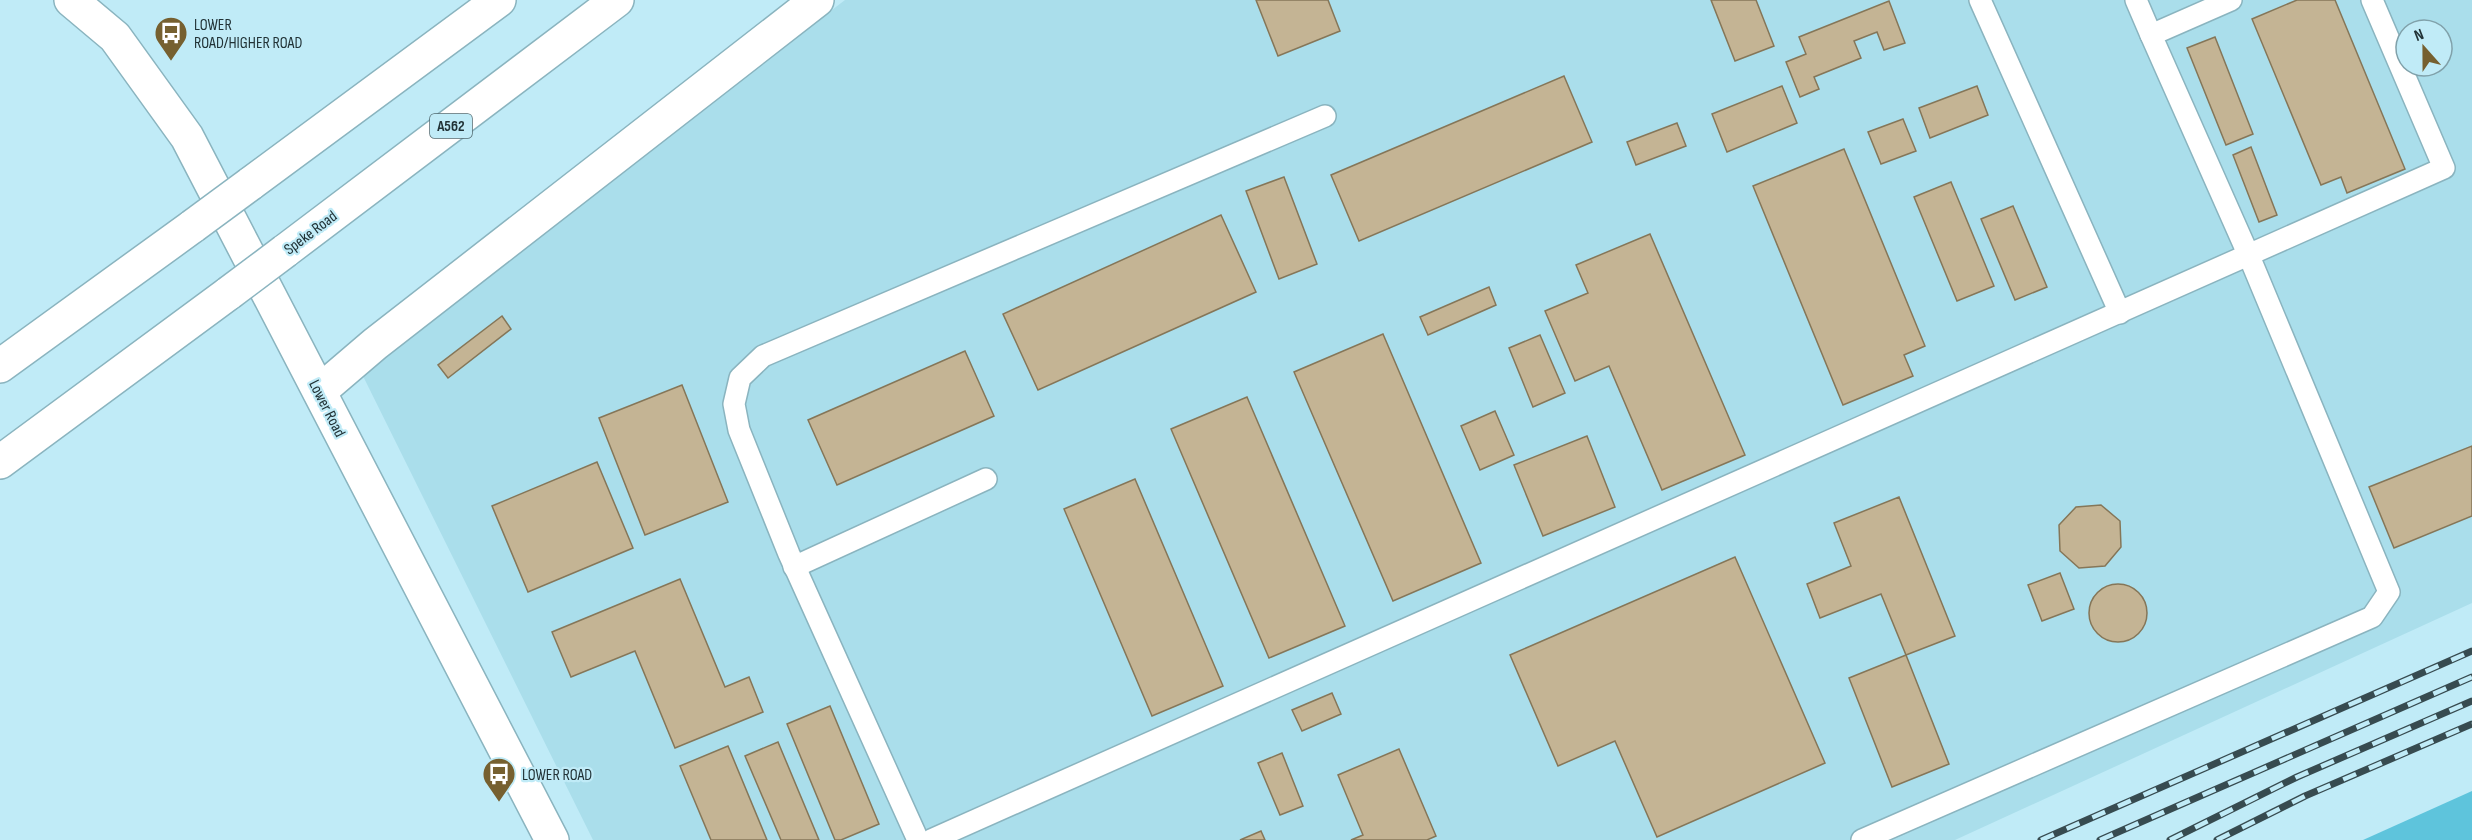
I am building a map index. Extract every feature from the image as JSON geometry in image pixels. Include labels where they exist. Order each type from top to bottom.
[{"type":"main road","name":"Lower Road","points":[[71,0],[115,37],[187,137],[552,840]]},
{"type":"main road","points":[[0,366],[499,0]]},
{"type":"main road","name":"Speke Road","points":[[0,462],[229,293],[617,0]]},
{"type":"main road","points":[[320,391],[384,337],[817,0]]},
{"type":"lane","points":[[1980,0],[2120,313]]},
{"type":"lane","points":[[1862,840],[2372,617],[2389,592],[2249,256],[2136,0]]},
{"type":"lane","points":[[2151,35],[2231,0]]},
{"type":"lane","points":[[931,840],[2444,168],[2372,0]]},
{"type":"lane","points":[[918,840],[794,567],[739,430],[734,404],[740,378],[763,357],[1324,116]]},
{"type":"lane","points":[[794,567],[986,478]]},
{"type":"shaded area","points":[[845,0],[2472,0],[2472,603],[1955,840],[593,840],[360,370]]},
{"type":"shaded area","points":[[2472,791],[2472,840],[2363,840]]},
{"type":"building","points":[[1256,0],[1328,0],[1340,31],[1278,56]]},
{"type":"building","points":[[1711,0],[1756,0],[1774,46],[1735,61]]},
{"type":"building","points":[[2297,0],[2335,0],[2405,169],[2347,193],[2341,177],[2321,185],[2252,19]]},
{"type":"building","points":[[1889,1],[1905,43],[1884,50],[1877,32],[1854,41],[1861,58],[1814,77],[1819,89],[1800,97],[1786,62],[1806,54],[1799,37]]},
{"type":"building","points":[[2215,37],[2253,134],[2226,145],[2187,48]]},
{"type":"building","points":[[1564,76],[1592,142],[1359,241],[1331,175]]},
{"type":"building","points":[[1782,86],[1797,123],[1727,152],[1712,114]]},
{"type":"building","points":[[1977,86],[1988,115],[1930,138],[1919,108]]},
{"type":"building","points":[[1903,119],[1916,151],[1881,164],[1868,132]]},
{"type":"building","points":[[1677,123],[1686,146],[1636,165],[1627,142]]},
{"type":"building","points":[[2251,147],[2277,215],[2259,222],[2233,155]]},
{"type":"building","points":[[1844,149],[1925,346],[1904,355],[1913,376],[1843,405],[1753,186]]},
{"type":"building","points":[[1284,177],[1317,264],[1279,279],[1246,191]]},
{"type":"building","points":[[1951,182],[1994,286],[1957,301],[1914,197]]},
{"type":"building","points":[[2013,206],[2047,287],[2015,300],[1981,219]]},
{"type":"building","points":[[1221,215],[1256,292],[1038,390],[1003,314]]},
{"type":"building","points":[[1650,234],[1745,455],[1662,490],[1609,366],[1575,381],[1545,311],[1588,293],[1576,265]]},
{"type":"building","points":[[1489,287],[1496,305],[1428,335],[1420,317]]},
{"type":"building","points":[[502,316],[511,329],[448,378],[438,365]]},
{"type":"building","points":[[1383,334],[1481,563],[1393,601],[1294,372]]},
{"type":"building","points":[[1540,335],[1565,393],[1533,407],[1509,348]]},
{"type":"building","points":[[965,351],[994,416],[837,485],[808,420]]},
{"type":"building","points":[[682,385],[728,502],[645,535],[599,418]]},
{"type":"building","points":[[1247,397],[1345,626],[1269,658],[1171,429]]},
{"type":"building","points":[[1495,411],[1514,455],[1480,470],[1461,426]]},
{"type":"building","points":[[1587,436],[1615,507],[1543,536],[1514,465]]},
{"type":"building","points":[[2472,446],[2472,516],[2394,548],[2369,487]]},
{"type":"building","points":[[597,462],[633,548],[528,592],[492,506]]},
{"type":"building","points":[[1135,479],[1223,686],[1152,716],[1064,509]]},
{"type":"building","points":[[1899,497],[1955,636],[1906,655],[1881,594],[1820,618],[1807,584],[1851,566],[1834,523]]},
{"type":"building","points":[[2101,505],[2120,521],[2121,547],[2105,566],[2079,568],[2060,551],[2059,525],[2076,507]]},
{"type":"building","points":[[1735,557],[1825,763],[1657,837],[1615,741],[1558,766],[1510,655]]},
{"type":"building","points":[[2060,573],[2074,609],[2042,621],[2028,585]]},
{"type":"building","points":[[680,579],[725,687],[749,677],[763,712],[675,748],[635,651],[571,677],[552,632]]},
{"type":"building","points":[[2118,584],[2134,589],[2142,597],[2147,613],[2142,629],[2134,637],[2118,642],[2102,637],[2094,629],[2089,613],[2094,597],[2102,589]]},
{"type":"building","points":[[1906,655],[1949,764],[1892,787],[1849,678]]},
{"type":"building","points":[[1332,693],[1341,714],[1302,731],[1292,710]]},
{"type":"building","points":[[830,706],[879,824],[841,840],[835,840],[787,724]]},
{"type":"building","points":[[778,742],[819,840],[781,840],[745,756]]},
{"type":"building","points":[[728,746],[767,840],[711,840],[680,766]]},
{"type":"building","points":[[1399,749],[1436,836],[1427,840],[1351,840],[1363,835],[1338,775]]},
{"type":"building","points":[[1282,753],[1303,806],[1280,815],[1258,763]]},
{"type":"building","points":[[1261,831],[1265,840],[1240,840]]},
{"type":"railway","points":[[2041,840],[2472,651]]},
{"type":"railway","points":[[2100,840],[2472,677]]},
{"type":"railway","points":[[2170,840],[2297,777],[2472,701]]},
{"type":"railway","points":[[2217,840],[2305,796],[2472,724]]},
{"type":"place","name":"LOWER ROAD/HIGHER ROAD","points":[[171,62]]},
{"type":"place","name":"LOWER ROAD","points":[[499,803]]}]
